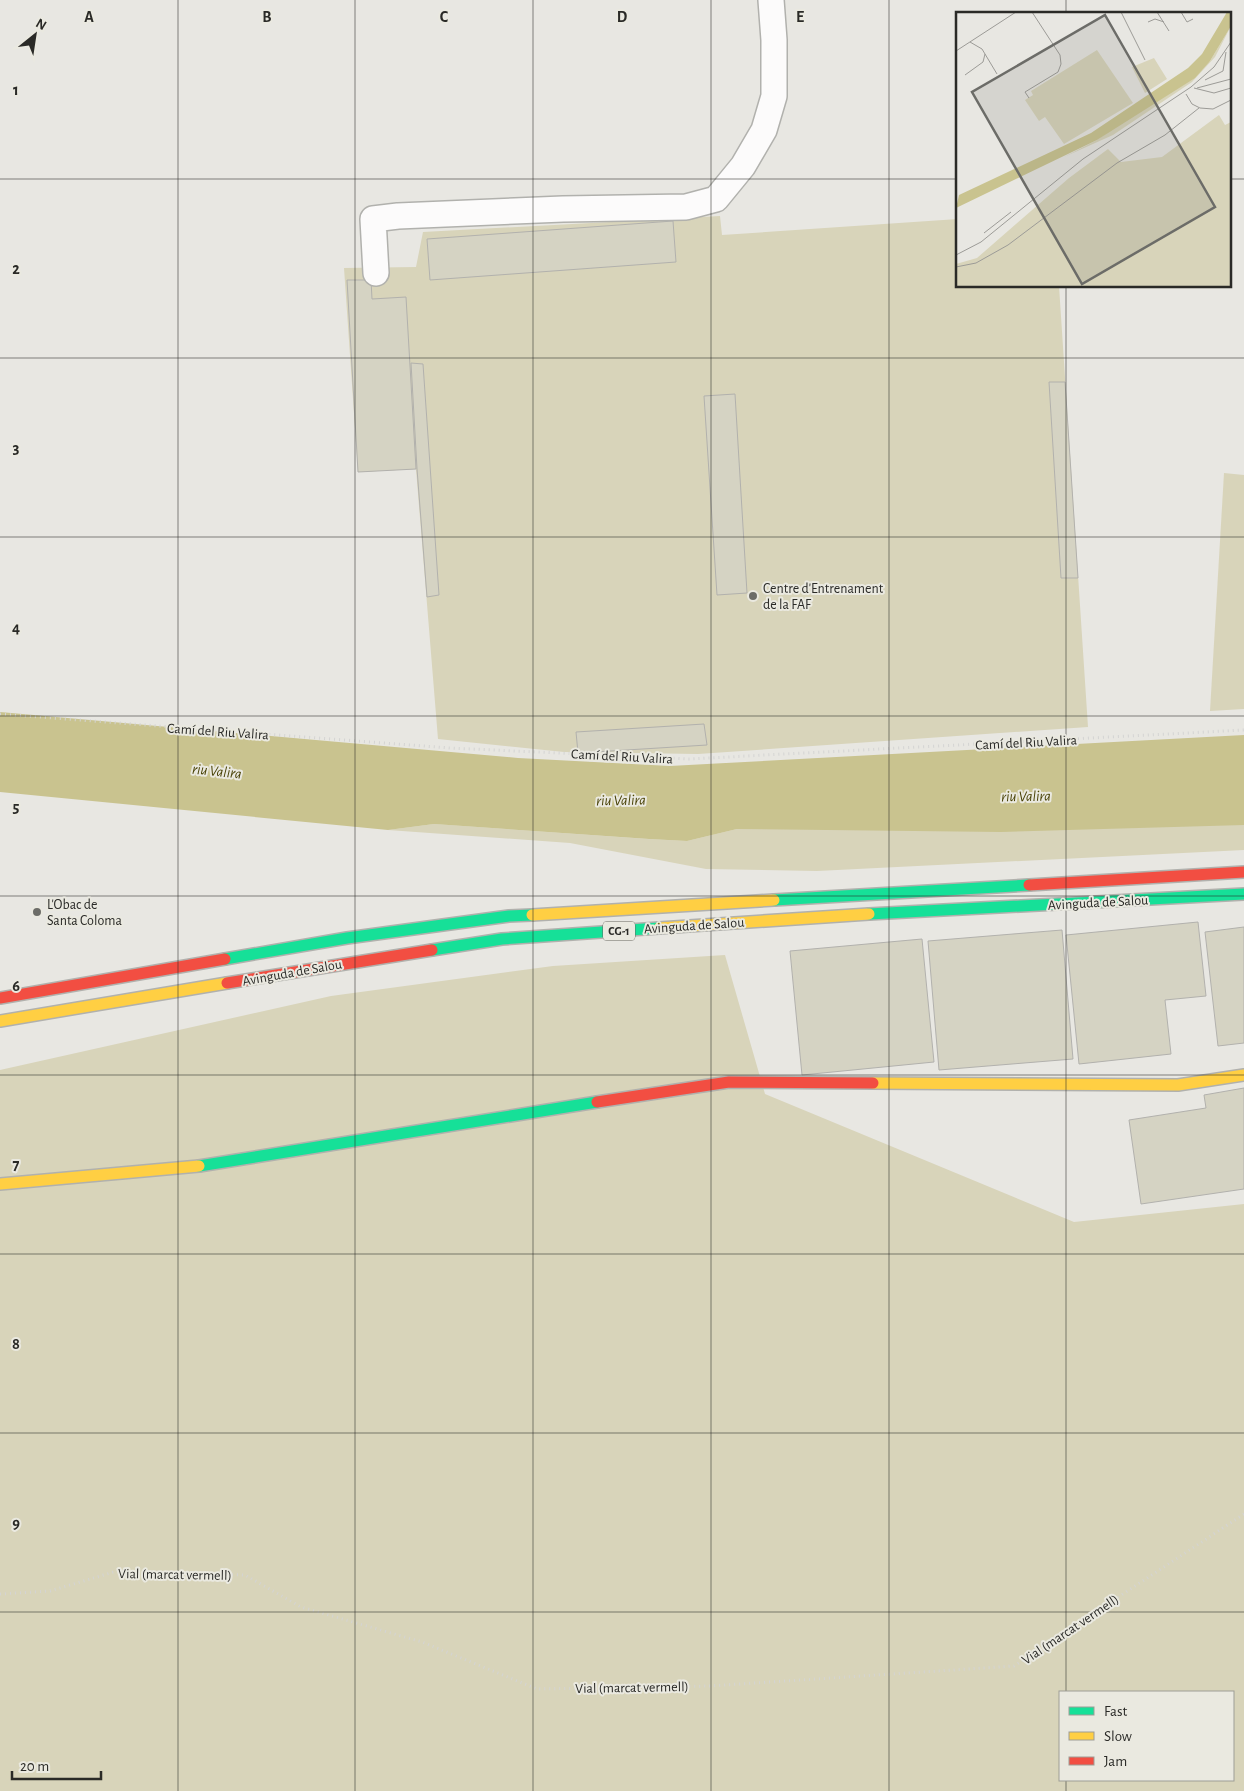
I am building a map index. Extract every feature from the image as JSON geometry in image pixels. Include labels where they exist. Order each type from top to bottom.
[{"type":"main road","name":"Avinguda de Salou","points":[[0,998],[347,938],[509,916],[1244,872]]},
{"type":"main road","name":"Avinguda de Salou","points":[[0,1021],[333,964],[502,939],[778,919],[1244,894]]},
{"type":"main road","points":[[0,1184],[207,1165],[729,1082],[1178,1085],[1244,1075]]},
{"type":"street","points":[[376,272],[373,219],[546,209],[686,207],[716,199],[743,166],[764,130],[774,96],[774,40],[771,0]]},
{"type":"path","name":"Camí del Riu Valira","points":[[0,714],[450,748],[689,759],[1244,730]]},
{"type":"path","name":"Vial (marcat vermell)","points":[[0,1594],[50,1591],[116,1571],[245,1575],[301,1607],[422,1642],[537,1689],[729,1684],[1014,1666],[1244,1514]]},
{"type":"shaded area","name":"Centre d'Entrenament de la FAF","points":[[720,216],[722,235],[956,219],[956,288],[1059,288],[1088,727],[698,754],[564,752],[438,739],[416,469],[358,472],[344,268],[416,267],[423,232]]},
{"type":"shaded area","points":[[1224,473],[1244,475],[1244,709],[1210,711]]},
{"type":"shaded area","points":[[1244,823],[1244,850],[817,871],[706,869],[570,843],[388,830],[434,824],[687,841],[737,829]]},
{"type":"shaded area","points":[[725,955],[765,1094],[1074,1222],[1244,1204],[1244,1791],[0,1791],[0,1070],[331,996],[553,966]]},
{"type":"water","name":"riu Valira","points":[[0,712],[518,758],[670,766],[1244,735],[1244,825],[1001,832],[737,829],[687,841],[434,824],[388,830],[0,792]]},
{"type":"building","points":[[673,221],[676,262],[430,280],[427,239]]},
{"type":"building","points":[[347,280],[371,280],[372,299],[406,297],[416,469],[358,472]]},
{"type":"building","points":[[411,363],[423,364],[439,595],[427,597],[417,469]]},
{"type":"building","points":[[1049,382],[1065,382],[1078,578],[1061,578]]},
{"type":"building","points":[[735,394],[747,593],[717,595],[704,396]]},
{"type":"building","points":[[704,724],[707,745],[578,753],[576,732]]},
{"type":"building","points":[[1198,922],[1206,996],[1165,1000],[1171,1054],[1079,1064],[1066,935]]},
{"type":"building","points":[[1244,927],[1244,1043],[1218,1046],[1205,932]]},
{"type":"building","points":[[1062,930],[1073,1059],[939,1070],[928,941]]},
{"type":"building","points":[[922,939],[934,1062],[802,1075],[790,951]]},
{"type":"building","points":[[1244,1088],[1244,1189],[1141,1204],[1129,1120],[1206,1108],[1204,1095]]},
{"type":"traffic: fast","points":[[774,900],[1029,885]]},
{"type":"traffic: fast","points":[[869,914],[1244,894]]},
{"type":"traffic: fast","points":[[225,959],[347,938],[509,916],[532,915]]},
{"type":"traffic: fast","points":[[432,950],[502,939],[659,928]]},
{"type":"traffic: fast","points":[[199,1166],[597,1102]]},
{"type":"traffic: slow","points":[[532,915],[774,900]]},
{"type":"traffic: slow","points":[[659,928],[869,914]]},
{"type":"traffic: slow","points":[[0,1021],[227,983]]},
{"type":"traffic: slow","points":[[873,1083],[1178,1085],[1244,1075]]},
{"type":"traffic: slow","points":[[0,1184],[199,1166]]},
{"type":"traffic: jam","points":[[1029,885],[1244,872]]},
{"type":"traffic: jam","points":[[227,983],[432,950]]},
{"type":"traffic: jam","points":[[0,998],[225,959]]},
{"type":"traffic: jam","points":[[597,1102],[729,1082],[873,1083]]},
{"type":"place","name":"Centre d'Entrenament de la FAF","points":[[753,596]]},
{"type":"place","name":"L'Obac de Santa Coloma","points":[[37,912]]}]
